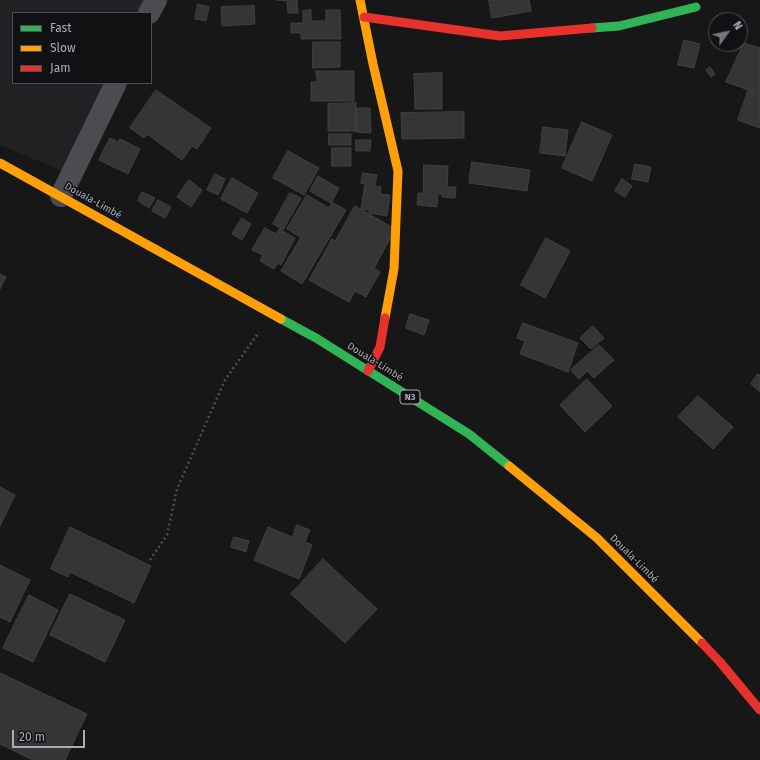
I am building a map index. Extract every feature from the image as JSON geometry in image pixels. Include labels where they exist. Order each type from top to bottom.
[{"type":"main road","points":[[360,0],[398,171],[394,269],[380,347],[368,371]]},
{"type":"main road","points":[[364,17],[500,36],[619,26],[696,7]]},
{"type":"main road","name":"Douala-Limbé","points":[[0,163],[316,338],[469,434],[597,538],[720,662],[760,710]]},
{"type":"street","points":[[150,12],[156,0]]},
{"type":"street","points":[[61,196],[116,84]]},
{"type":"path","points":[[150,560],[167,535],[177,489],[224,380],[272,314]]},
{"type":"shaded area","points":[[0,0],[163,0],[152,23],[152,12],[12,12],[12,84],[124,84],[77,177],[0,145]]},
{"type":"building","points":[[277,0],[297,0],[298,13],[288,13],[287,1]]},
{"type":"building","points":[[489,0],[529,0],[531,11],[492,18]]},
{"type":"building","points":[[198,4],[209,7],[206,21],[195,19]]},
{"type":"building","points":[[254,6],[255,24],[222,26],[221,7]]},
{"type":"building","points":[[311,10],[311,21],[326,21],[326,10],[340,10],[341,39],[301,39],[301,33],[291,33],[291,23],[303,23],[303,11]]},
{"type":"building","points":[[684,40],[700,44],[694,68],[678,65]]},
{"type":"building","points":[[313,42],[340,42],[340,67],[313,68]]},
{"type":"building","points":[[748,44],[760,48],[760,94],[726,82],[740,52],[748,52]]},
{"type":"building","points":[[710,67],[715,74],[711,77],[706,70]]},
{"type":"building","points":[[316,71],[354,71],[354,101],[311,101],[311,82],[317,82]]},
{"type":"building","points":[[442,73],[442,109],[415,109],[414,74]]},
{"type":"building","points":[[156,90],[211,128],[197,149],[192,146],[182,160],[147,134],[144,138],[130,128]]},
{"type":"building","points":[[748,91],[760,95],[760,128],[738,120]]},
{"type":"building","points":[[356,103],[356,131],[328,131],[328,104]]},
{"type":"building","points":[[357,108],[370,108],[371,133],[357,132]]},
{"type":"building","points":[[464,112],[464,138],[402,139],[401,113]]},
{"type":"building","points":[[582,122],[612,135],[592,181],[562,168]]},
{"type":"building","points":[[543,127],[568,130],[565,156],[540,153]]},
{"type":"building","points":[[329,134],[351,134],[351,145],[329,145]]},
{"type":"building","points":[[110,138],[118,142],[120,139],[140,149],[128,174],[99,160]]},
{"type":"building","points":[[356,140],[371,140],[370,151],[356,151]]},
{"type":"building","points":[[332,148],[351,148],[351,166],[332,166]]},
{"type":"building","points":[[288,151],[319,168],[304,195],[273,178]]},
{"type":"building","points":[[472,162],[530,170],[527,191],[469,183]]},
{"type":"building","points":[[635,164],[651,167],[648,182],[632,179]]},
{"type":"building","points":[[424,165],[448,166],[447,187],[456,187],[455,198],[442,197],[442,194],[438,194],[437,207],[417,205],[418,193],[423,193]]},
{"type":"building","points":[[363,173],[377,175],[375,186],[381,187],[380,194],[390,195],[387,216],[369,213],[369,210],[361,209],[365,184],[361,183]]},
{"type":"building","points":[[215,174],[225,179],[218,195],[207,190]]},
{"type":"building","points":[[318,176],[339,188],[331,203],[310,191]]},
{"type":"building","points":[[232,178],[258,193],[247,213],[221,199]]},
{"type":"building","points":[[622,179],[632,186],[625,197],[615,191]]},
{"type":"building","points":[[189,180],[202,190],[191,207],[177,197]]},
{"type":"building","points":[[142,192],[155,198],[149,208],[138,201]]},
{"type":"building","points":[[290,193],[301,198],[283,230],[273,224]]},
{"type":"building","points":[[307,195],[329,208],[332,202],[346,210],[302,284],[281,271],[301,237],[287,229]]},
{"type":"building","points":[[158,200],[171,207],[165,218],[152,211]]},
{"type":"building","points":[[355,206],[395,229],[374,268],[380,272],[366,297],[355,291],[349,302],[309,280],[332,239],[335,241]]},
{"type":"building","points":[[242,218],[251,224],[242,240],[232,234]]},
{"type":"building","points":[[265,228],[276,234],[279,229],[295,238],[281,265],[278,263],[274,269],[260,261],[263,255],[252,250]]},
{"type":"building","points":[[546,238],[570,251],[545,298],[521,285]]},
{"type":"building","points":[[0,274],[6,277],[0,289]]},
{"type":"building","points":[[410,314],[429,320],[424,335],[406,328]]},
{"type":"building","points":[[523,323],[578,343],[568,372],[520,354],[525,341],[517,338]]},
{"type":"building","points":[[593,326],[604,338],[591,349],[580,338]]},
{"type":"building","points":[[599,345],[614,360],[594,378],[587,371],[579,379],[571,370]]},
{"type":"building","points":[[758,374],[760,375],[760,392],[751,384]]},
{"type":"building","points":[[587,379],[612,406],[585,432],[560,405]]},
{"type":"building","points":[[698,396],[733,427],[713,449],[678,417]]},
{"type":"building","points":[[0,487],[15,495],[0,526]]},
{"type":"building","points":[[297,525],[310,530],[305,542],[312,545],[299,579],[254,560],[268,527],[292,537]]},
{"type":"building","points":[[70,527],[151,566],[134,603],[70,572],[68,577],[51,569]]},
{"type":"building","points":[[234,537],[249,541],[246,552],[231,547]]},
{"type":"building","points":[[323,559],[377,609],[345,643],[291,594]]},
{"type":"building","points":[[0,565],[30,580],[10,622],[0,617]]},
{"type":"building","points":[[70,594],[125,620],[105,662],[50,635]]},
{"type":"building","points":[[29,595],[58,610],[33,662],[3,648]]},
{"type":"building","points":[[0,673],[87,714],[65,760],[33,760],[0,744]]},
{"type":"traffic: fast","points":[[592,28],[619,26],[696,7]]},
{"type":"traffic: fast","points":[[281,319],[316,338],[469,434],[509,466]]},
{"type":"traffic: slow","points":[[360,0],[398,171],[394,269],[385,318]]},
{"type":"traffic: slow","points":[[0,163],[281,319]]},
{"type":"traffic: slow","points":[[509,466],[597,538],[702,643]]},
{"type":"traffic: jam","points":[[364,17],[500,36],[592,28]]},
{"type":"traffic: jam","points":[[368,371],[380,347],[385,318]]},
{"type":"traffic: jam","points":[[702,643],[760,710]]}]
